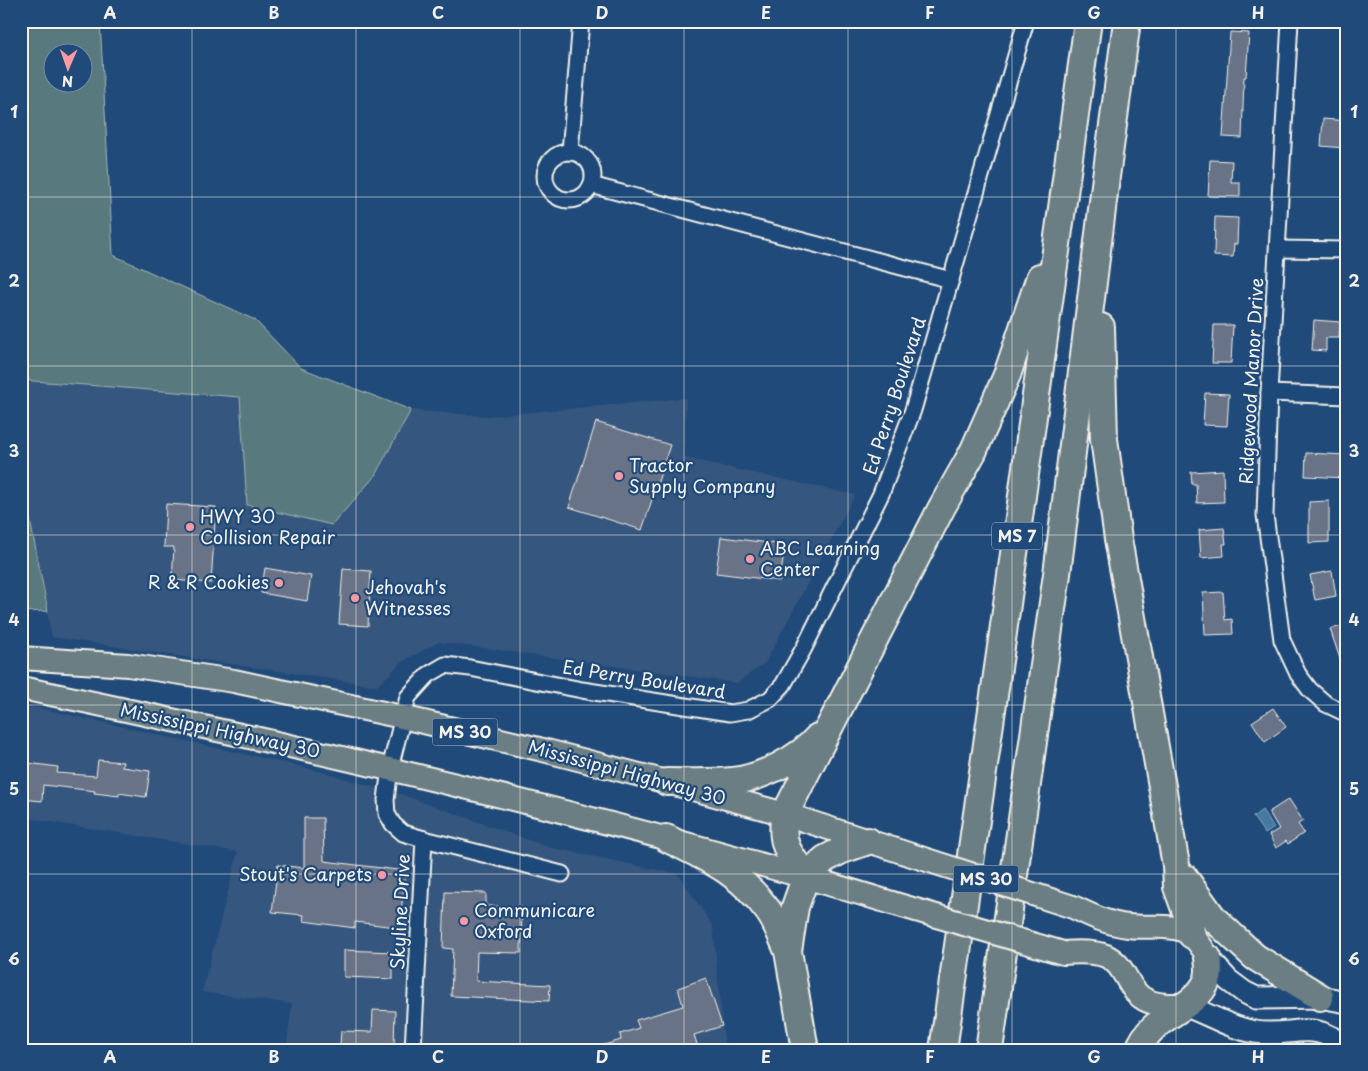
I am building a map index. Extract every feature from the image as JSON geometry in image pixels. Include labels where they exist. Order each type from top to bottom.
[{"type":"highway","name":"MS 7","points":[[943,1050],[1066,188],[1088,21]]},
{"type":"highway","name":"MS 7","points":[[989,1050],[1057,574],[1127,21]]},
{"type":"highway","points":[[1106,177],[1101,344],[1104,439],[1120,548],[1176,865],[1177,886],[1192,936]]},
{"type":"highway","points":[[806,876],[789,855],[783,840],[782,826],[785,814],[942,507],[973,452],[1007,375],[1034,300],[1066,188]]},
{"type":"highway","points":[[667,782],[735,781],[763,773],[788,762],[809,747],[830,723]]},
{"type":"highway","points":[[666,838],[723,866],[750,888],[770,914],[788,951],[804,1050]]},
{"type":"highway","points":[[788,951],[795,907],[806,876],[825,859],[842,850],[868,841]]},
{"type":"highway","points":[[1176,865],[1214,919],[1255,958],[1320,996]]},
{"type":"highway","points":[[1151,1050],[1161,1036],[1191,1008],[1207,981],[1209,972],[1208,958]]},
{"type":"highway","points":[[1139,1050],[1152,1027],[1191,1008]]},
{"type":"main road","name":"Mississippi Highway 30","points":[[21,658],[128,666],[234,681],[539,749],[785,814],[1073,907],[1101,919],[1128,926],[1177,928],[1192,936]]},
{"type":"main road","points":[[75,699],[81,662]]},
{"type":"main road","name":"Mississippi Highway 30","points":[[21,688],[390,768],[530,802],[806,876],[892,903],[1063,952],[1084,952],[1106,956],[1121,967],[1134,991],[1145,1000],[1158,1004],[1191,1008]]},
{"type":"main road","points":[[1192,936],[1202,945],[1208,958],[1228,980],[1256,998],[1320,996],[1347,1002]]},
{"type":"main road","points":[[1191,1008],[1233,1027],[1257,1033],[1317,1030],[1336,1039],[1347,1049]]},
{"type":"street","points":[[570,152],[581,21]]},
{"type":"street","name":"Ed Perry Boulevard","points":[[390,768],[408,697],[428,675],[446,665],[582,690],[730,713],[748,710],[770,699],[783,686],[881,494],[913,410],[1026,21]]},
{"type":"street","name":"Ridgewood Manor Drive","points":[[1290,21],[1264,515],[1282,640],[1298,674],[1310,690],[1326,704],[1347,714]]},
{"type":"street","points":[[570,152],[577,153],[589,163],[593,177],[587,192],[572,200],[564,200],[556,197],[550,191],[544,176],[546,167],[555,155],[570,152]]},
{"type":"street","points":[[591,185],[951,280]]},
{"type":"street","points":[[1278,249],[1347,250]]},
{"type":"street","points":[[1269,393],[1347,396]]},
{"type":"street","name":"Skyline Drive","points":[[390,768],[386,800],[387,814],[393,824],[404,833],[424,839],[413,1050]]},
{"type":"street","points":[[424,839],[562,874]]},
{"type":"shaded area","points":[[21,380],[487,416],[686,398],[685,458],[855,495],[765,663],[737,683],[439,642],[403,661],[377,686],[52,637],[21,475]]},
{"type":"shaded area","points":[[21,704],[307,768],[403,795],[548,847],[678,874],[713,926],[725,1050],[286,1050],[292,1004],[202,992],[238,852],[25,818],[21,828]]},
{"type":"shaded area","points":[[1262,810],[1274,828],[1265,834],[1253,817]]},
{"type":"green space","points":[[21,21],[100,21],[113,255],[255,320],[301,368],[411,410],[374,477],[332,525],[247,505],[240,397],[21,380]]},
{"type":"green space","points":[[21,475],[48,611],[21,612]]},
{"type":"building","points":[[1230,32],[1249,33],[1246,77],[1244,77],[1242,138],[1223,137]]},
{"type":"building","points":[[1323,119],[1347,121],[1344,148],[1321,146]]},
{"type":"building","points":[[1210,160],[1232,161],[1231,182],[1240,182],[1240,197],[1208,196]]},
{"type":"building","points":[[1215,217],[1238,218],[1237,244],[1234,244],[1233,257],[1214,256]]},
{"type":"building","points":[[1314,320],[1340,322],[1339,338],[1326,338],[1326,351],[1312,350]]},
{"type":"building","points":[[1214,325],[1233,325],[1231,363],[1212,363]]},
{"type":"building","points":[[1205,393],[1229,394],[1227,426],[1203,425]]},
{"type":"building","name":"Tractor Supply Company","points":[[596,422],[670,445],[642,530],[569,507]]},
{"type":"building","points":[[1306,453],[1347,455],[1347,478],[1305,476]]},
{"type":"building","points":[[1223,470],[1224,502],[1197,503],[1196,484],[1192,484],[1191,472]]},
{"type":"building","points":[[1329,501],[1329,542],[1309,543],[1309,502]]},
{"type":"building","name":"HWY 30 Collision Repair","points":[[166,504],[216,507],[211,583],[172,580],[174,547],[164,547]]},
{"type":"building","points":[[1224,528],[1226,544],[1223,544],[1224,556],[1201,558],[1199,530]]},
{"type":"building","name":"ABC Learning Center","points":[[721,537],[785,545],[780,581],[716,573]]},
{"type":"building","points":[[265,568],[311,576],[307,601],[261,593]]},
{"type":"building","name":"Jehovah's Witnesses","points":[[343,569],[371,571],[368,626],[339,624]]},
{"type":"building","points":[[1332,571],[1336,596],[1315,600],[1310,575]]},
{"type":"building","points":[[1223,592],[1225,620],[1232,619],[1233,634],[1205,635],[1203,593]]},
{"type":"building","points":[[1347,625],[1347,673],[1345,674],[1330,629]]},
{"type":"building","points":[[1273,708],[1286,727],[1265,742],[1252,722]]},
{"type":"building","points":[[98,760],[123,762],[122,767],[150,771],[146,797],[119,793],[119,796],[94,793],[95,791],[43,785],[42,801],[21,799],[21,762],[58,767],[57,773],[96,776]]},
{"type":"building","points":[[1289,799],[1303,821],[1298,824],[1304,833],[1288,844],[1286,841],[1276,848],[1269,835],[1279,829],[1269,812]]},
{"type":"building","points":[[304,818],[323,818],[324,861],[406,871],[401,911],[406,911],[405,924],[396,923],[396,927],[355,922],[355,928],[303,921],[304,915],[272,912],[278,865],[304,868]]},
{"type":"building","points":[[445,892],[486,893],[486,906],[522,907],[521,953],[477,952],[476,981],[550,985],[549,1001],[451,996],[453,949],[443,948]]},
{"type":"building","points":[[344,950],[393,952],[393,979],[344,977]]},
{"type":"building","points":[[706,978],[722,1026],[694,1035],[699,1050],[597,1050],[597,1047],[621,1040],[620,1034],[639,1028],[636,1020],[683,1006],[678,988]]},
{"type":"building","points":[[373,1010],[395,1011],[394,1047],[340,1045],[341,1031],[372,1032]]},
{"type":"place","name":"Tractor Supply Company","points":[[619,476]]},
{"type":"place","name":"HWY 30 Collision Repair","points":[[190,527]]},
{"type":"place","name":"ABC Learning Center","points":[[750,559]]},
{"type":"place","name":"R & R Cookies","points":[[279,583]]},
{"type":"place","name":"Jehovah's Witnesses","points":[[355,598]]},
{"type":"place","name":"Stout's Carpets","points":[[382,875]]},
{"type":"place","name":"Communicare Oxford","points":[[464,921]]}]
